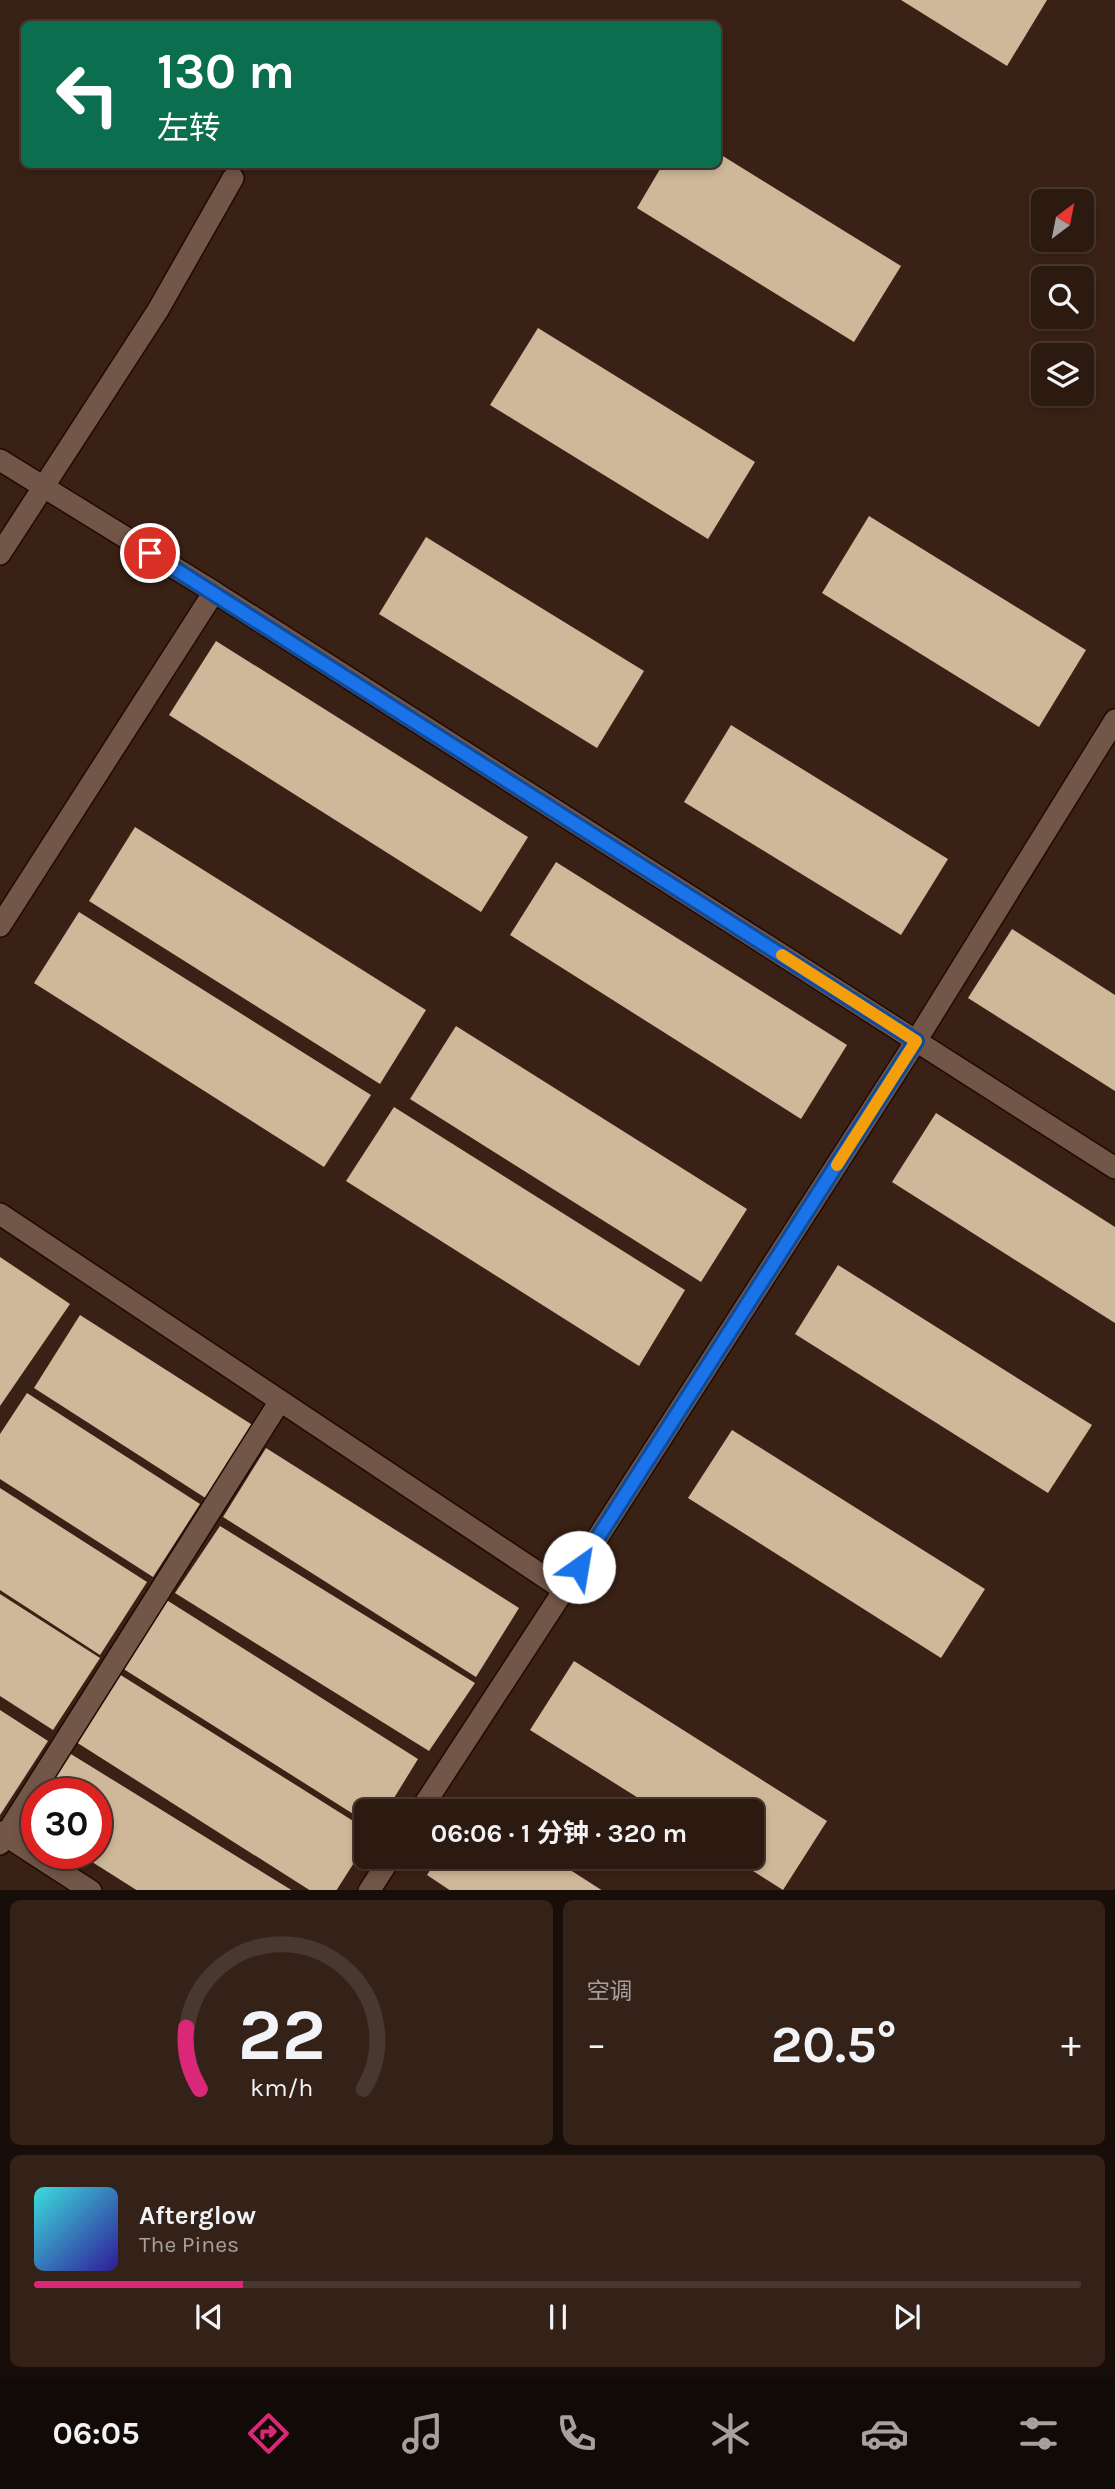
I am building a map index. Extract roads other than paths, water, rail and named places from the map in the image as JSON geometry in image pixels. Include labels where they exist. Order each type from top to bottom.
[{"type":"street","points":[[0,554],[158,310],[233,178]]},
{"type":"street","points":[[0,460],[214,593],[1115,1168]]},
{"type":"street","points":[[0,926],[214,593]]},
{"type":"street","points":[[428,1799],[916,1041],[1115,720]]},
{"type":"street","points":[[0,1214],[564,1590]]},
{"type":"street","points":[[89,1890],[2,1837],[280,1401]]},
{"type":"street","points":[[370,1890],[383,1869]]}]
